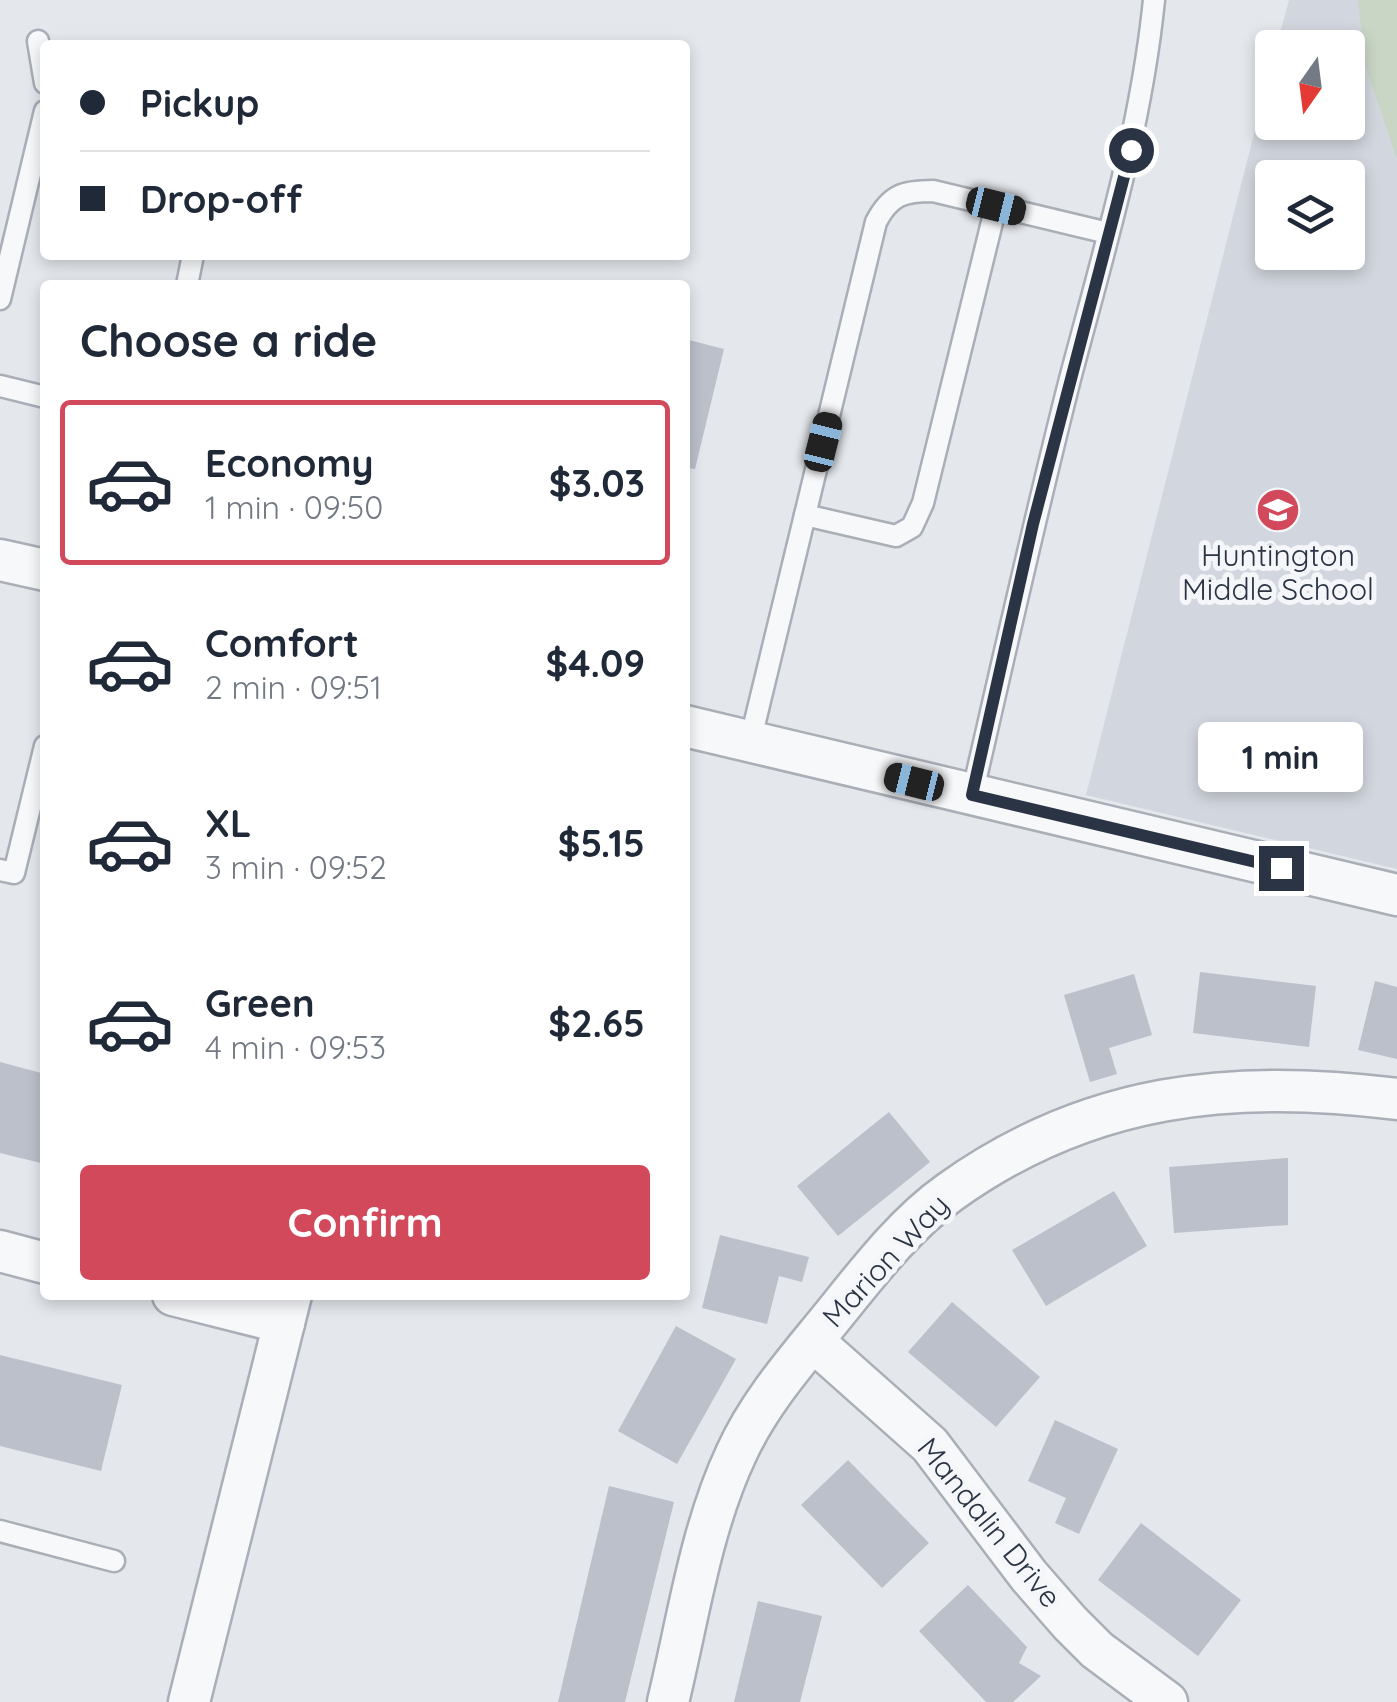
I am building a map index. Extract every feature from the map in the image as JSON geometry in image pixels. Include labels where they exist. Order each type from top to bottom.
[{"type":"street","points":[[0,560],[40,569]]},
{"type":"street","points":[[690,727],[1397,895]]},
{"type":"street","name":"Marion Way","points":[[668,1702],[707,1538],[734,1457],[763,1404],[890,1248],[948,1193],[1013,1153],[1082,1121],[1151,1100],[1188,1094],[1300,1090],[1397,1099]]},
{"type":"street","points":[[0,1251],[40,1261]]},
{"type":"street","points":[[189,1702],[288,1309],[214,1300]]},
{"type":"street","name":"Mandalin Drive","points":[[813,1341],[930,1444],[1070,1623],[1112,1663],[1167,1702]]},
{"type":"lane","points":[[972,795],[1033,524],[1131,150],[1148,62],[1154,0]]},
{"type":"lane","points":[[38,42],[40,53]]},
{"type":"lane","points":[[0,299],[35,202],[40,156]]},
{"type":"lane","points":[[750,742],[876,222],[888,201],[907,191],[933,190],[1108,233]]},
{"type":"lane","points":[[805,515],[896,536],[912,527],[923,503],[996,206]]},
{"type":"lane","points":[[0,386],[40,395]]},
{"type":"lane","points":[[0,870],[14,873],[40,766]]},
{"type":"lane","points":[[0,1531],[114,1561]]},
{"type":"shaded area","name":"Huntington Middle School","points":[[1289,0],[1397,0],[1397,869],[1086,795],[1255,130],[1255,140],[1365,140],[1365,30],[1281,30]]},
{"type":"green space","points":[[1358,0],[1397,0],[1397,159],[1365,65],[1365,30],[1361,30]]},
{"type":"building","points":[[690,340],[724,349],[695,469],[690,468]]},
{"type":"building","points":[[1200,972],[1316,986],[1309,1047],[1193,1033]]},
{"type":"building","points":[[1134,974],[1152,1035],[1109,1048],[1117,1074],[1090,1082],[1064,995]]},
{"type":"building","points":[[1375,981],[1397,987],[1397,1059],[1358,1050]]},
{"type":"building","points":[[0,1062],[40,1073],[40,1163],[0,1153]]},
{"type":"building","points":[[889,1112],[930,1162],[838,1236],[797,1186]]},
{"type":"building","points":[[1288,1158],[1288,1225],[1174,1233],[1169,1167]]},
{"type":"building","points":[[1114,1191],[1147,1246],[1046,1306],[1012,1250]]},
{"type":"building","points":[[720,1235],[809,1257],[802,1282],[779,1276],[767,1324],[702,1308]]},
{"type":"building","points":[[952,1302],[1040,1377],[996,1427],[908,1352]]},
{"type":"building","points":[[676,1326],[736,1359],[677,1464],[618,1431]]},
{"type":"building","points":[[0,1355],[122,1385],[101,1471],[0,1446]]},
{"type":"building","points":[[1055,1420],[1118,1449],[1079,1534],[1055,1523],[1066,1498],[1028,1481]]},
{"type":"building","points":[[848,1460],[929,1543],[882,1588],[801,1505]]},
{"type":"building","points":[[609,1486],[674,1502],[625,1702],[558,1702]]},
{"type":"building","points":[[1141,1523],[1241,1600],[1198,1656],[1098,1580]]},
{"type":"building","points":[[968,1585],[1027,1647],[1019,1663],[1041,1676],[1013,1702],[986,1702],[919,1631]]},
{"type":"building","points":[[758,1601],[822,1616],[800,1702],[734,1702]]},
{"type":"place","name":"Huntington Middle School","points":[[1278,510]]},
{"type":"route","points":[[1131,150],[1033,524],[972,795],[1281,868]]}]
